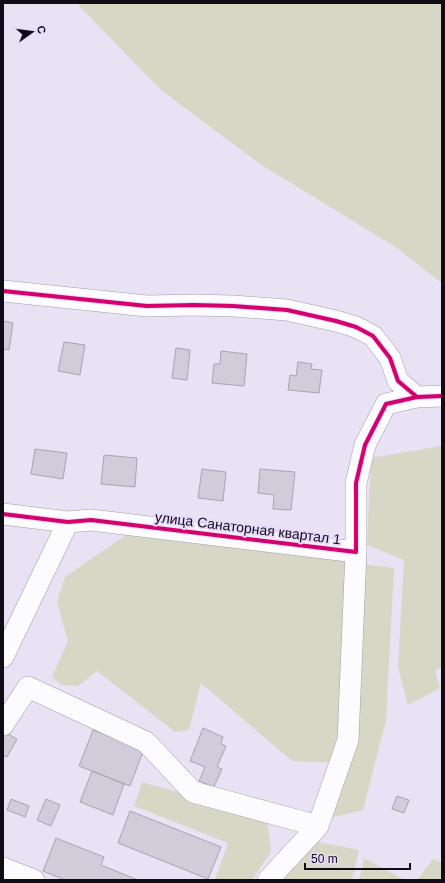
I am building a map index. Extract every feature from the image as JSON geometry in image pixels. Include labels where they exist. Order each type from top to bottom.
[{"type":"street","points":[[3,290],[147,306],[234,306],[287,310],[336,321],[356,327],[373,336],[390,358],[398,382],[417,397],[442,396]]},
{"type":"street","name":"улица Санаторная квартал 1","points":[[3,514],[68,522],[91,520],[356,552],[356,483],[365,445],[386,404],[417,397]]},
{"type":"street","points":[[3,657],[68,522]]},
{"type":"street","points":[[268,880],[318,826],[348,740],[356,552]]},
{"type":"street","points":[[3,725],[28,687],[146,742],[193,792],[318,826]]},
{"type":"street","points":[[3,868],[34,880]]},
{"type":"green space","points":[[76,3],[442,3],[442,283],[394,246],[260,164],[161,90]]},
{"type":"green space","points":[[442,446],[442,667],[435,671],[440,688],[408,705],[398,667],[404,560],[367,545],[371,458]]},
{"type":"green space","points":[[136,528],[349,557],[340,763],[292,761],[201,683],[189,730],[175,732],[97,671],[78,686],[62,685],[52,677],[68,641],[57,602],[65,577]]},
{"type":"green space","points":[[361,564],[394,568],[386,720],[363,810],[329,818]]},
{"type":"green space","points":[[142,782],[267,817],[271,852],[252,880],[215,880],[228,843],[134,806]]},
{"type":"green space","points":[[318,842],[359,850],[352,880],[276,880]]},
{"type":"green space","points":[[364,858],[405,880],[359,880]]},
{"type":"green space","points":[[433,859],[442,863],[442,880],[417,880]]},
{"type":"building","points":[[3,321],[13,323],[9,350],[3,349]]},
{"type":"building","points":[[64,342],[85,345],[80,375],[58,371]]},
{"type":"building","points":[[176,348],[190,350],[187,380],[172,378]]},
{"type":"building","points":[[221,351],[247,354],[244,386],[212,383],[214,364],[220,364]]},
{"type":"building","points":[[298,362],[312,364],[311,369],[322,370],[319,393],[288,390],[290,375],[296,376]]},
{"type":"building","points":[[35,449],[67,453],[63,479],[31,474]]},
{"type":"building","points":[[104,455],[137,458],[135,487],[101,484]]},
{"type":"building","points":[[202,469],[226,472],[223,501],[198,498]]},
{"type":"building","points":[[260,469],[295,472],[291,510],[273,509],[274,495],[258,493]]},
{"type":"building","points":[[203,728],[223,737],[221,744],[226,746],[217,767],[222,769],[214,787],[199,781],[205,767],[190,761]]},
{"type":"building","points":[[93,730],[144,749],[130,786],[79,766]]},
{"type":"building","points":[[6,733],[17,739],[7,757],[3,755],[3,738]]},
{"type":"building","points":[[92,771],[124,784],[113,815],[80,802]]},
{"type":"building","points":[[397,796],[409,800],[404,813],[392,809]]},
{"type":"building","points":[[11,799],[29,806],[25,817],[7,810]]},
{"type":"building","points":[[46,799],[60,805],[51,826],[37,820]]},
{"type":"building","points":[[130,811],[221,847],[208,879],[118,843]]},
{"type":"building","points":[[56,838],[104,857],[101,865],[138,880],[65,880],[43,871]]},
{"type":"cycle path","points":[[3,291],[147,306],[233,306],[287,310],[336,321],[356,327],[373,336],[390,358],[398,381],[417,397]]},
{"type":"cycle path","points":[[3,514],[68,522],[91,520],[356,552],[356,483],[365,445],[386,404],[417,397],[442,396]]}]
